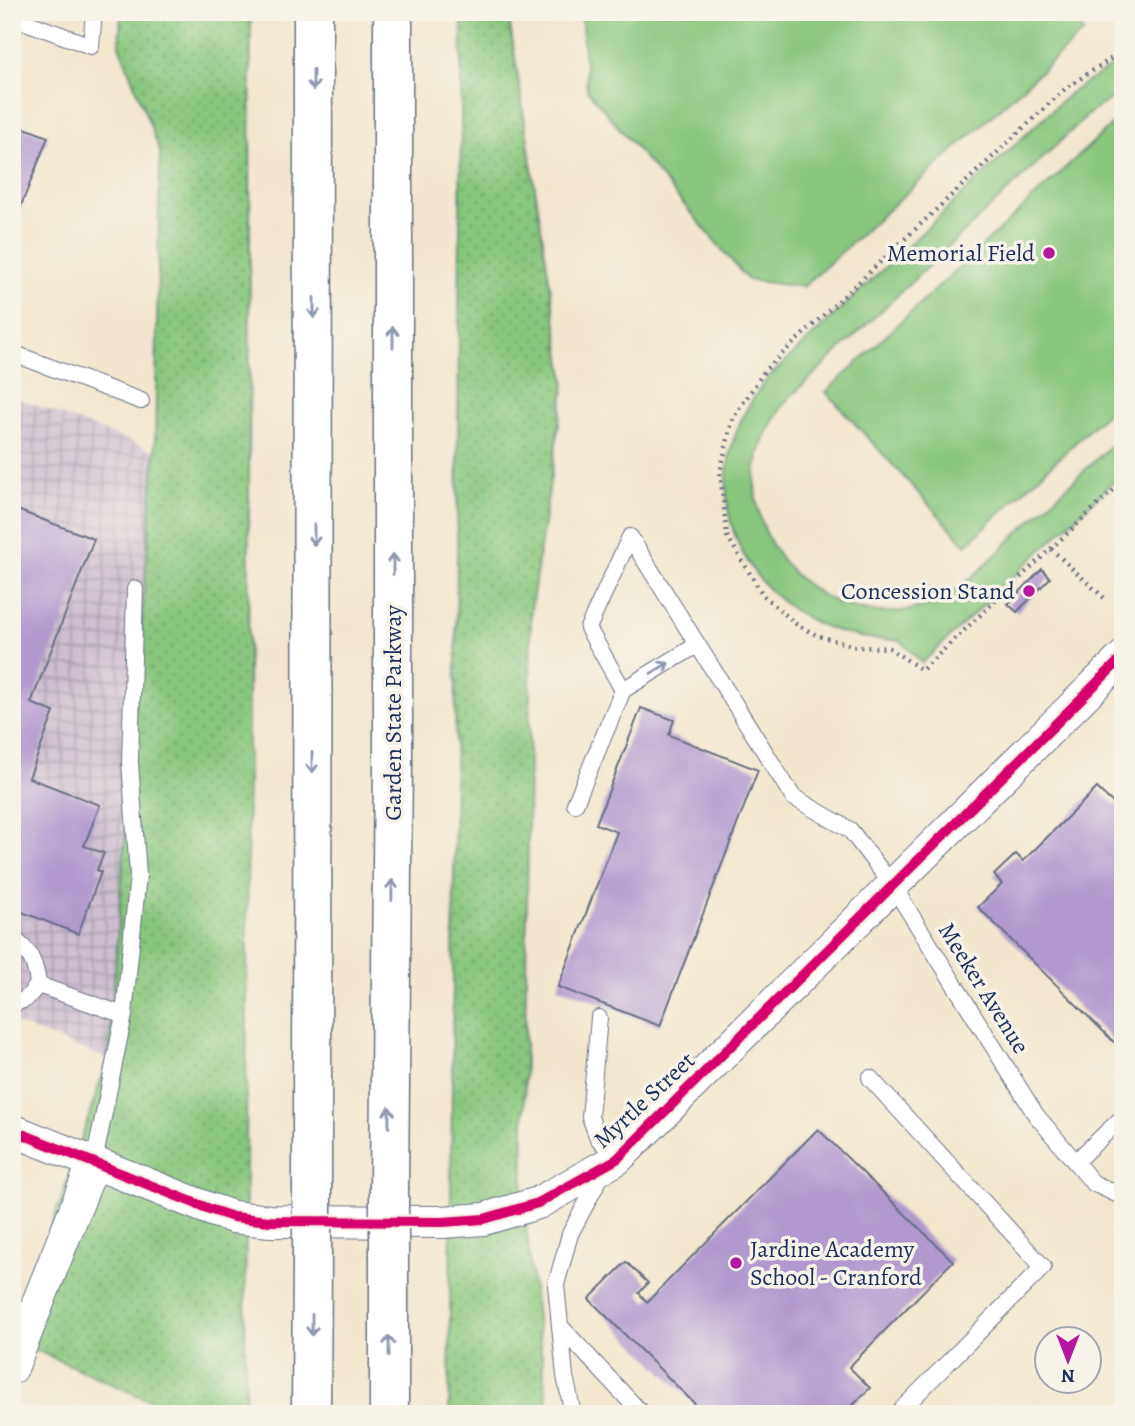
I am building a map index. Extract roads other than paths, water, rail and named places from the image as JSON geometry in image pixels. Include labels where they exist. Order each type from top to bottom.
[{"type":"highway","points":[[311,1414],[313,12]]},
{"type":"highway","name":"Garden State Parkway","points":[[389,1414],[394,12]]},
{"type":"street","name":"Myrtle Street","points":[[12,1130],[233,1217],[271,1221],[465,1222],[520,1210],[572,1186],[612,1162],[1123,657]]},
{"type":"street","points":[[12,1368],[94,1162]]},
{"type":"lane","points":[[12,17],[91,46],[94,12]]},
{"type":"lane","points":[[12,353],[141,401]]},
{"type":"lane","name":"Meeker Avenue","points":[[623,690],[588,628],[630,537],[793,797],[850,830],[893,886],[1036,1115],[1093,1183],[1123,1198]]},
{"type":"lane","points":[[94,1162],[124,1014],[138,875],[130,762],[135,589]]},
{"type":"lane","points":[[575,804],[623,690],[697,645]]},
{"type":"lane","points":[[12,939],[24,946],[34,961],[38,985]]},
{"type":"lane","points":[[38,985],[124,1014]]},
{"type":"lane","points":[[12,1004],[26,999],[38,985]]},
{"type":"lane","points":[[573,1414],[565,1376],[556,1285],[570,1234],[612,1162],[590,1117],[598,1018]]},
{"type":"lane","points":[[870,1077],[1043,1267],[897,1414]]},
{"type":"lane","points":[[1075,1162],[1123,1117]]},
{"type":"lane","points":[[560,1326],[642,1414]]},
{"type":"place","name":"Memorial Field","points":[[1049,253]]},
{"type":"place","name":"Concession Stand","points":[[1029,591]]},
{"type":"place","name":"Jardine Academy School - Cranford","points":[[736,1263]]}]
